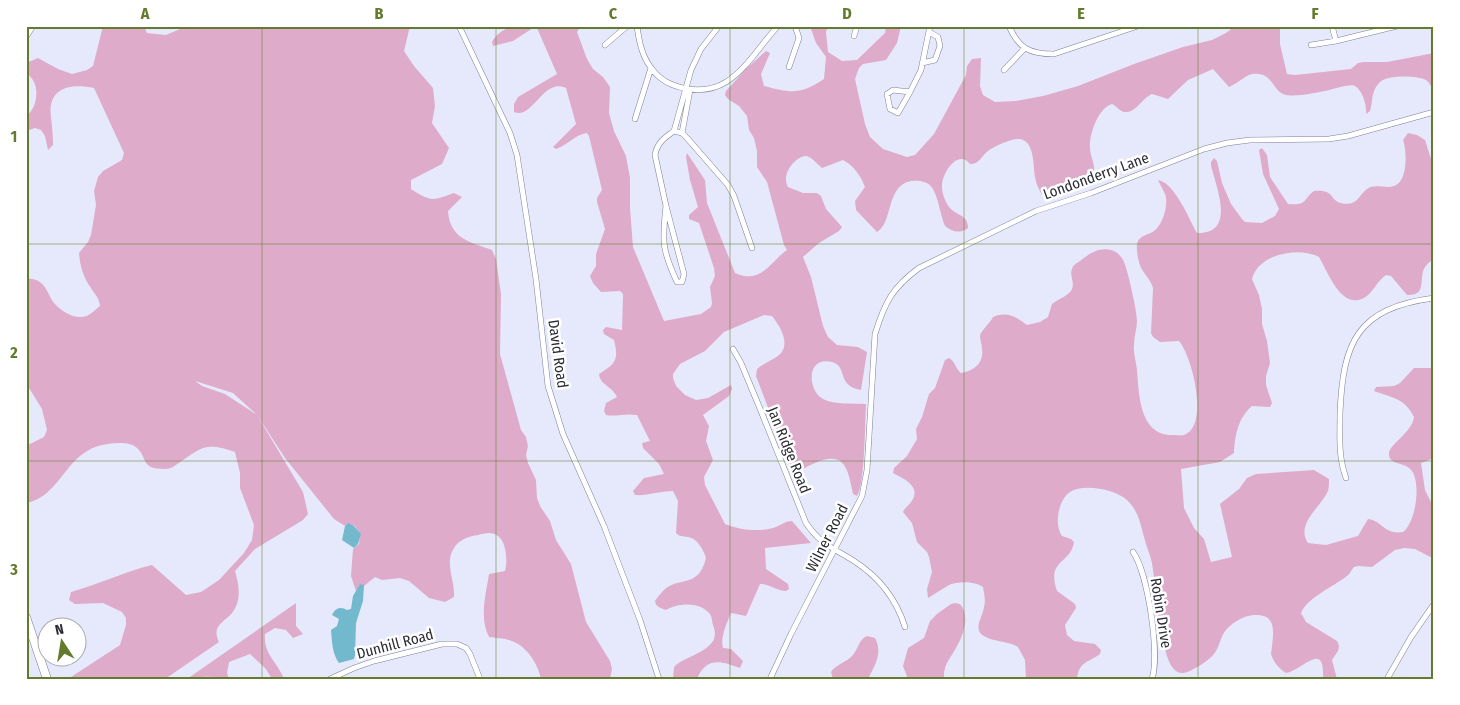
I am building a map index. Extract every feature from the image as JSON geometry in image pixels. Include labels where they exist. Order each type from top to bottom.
[{"type":"street","points":[[26,37],[33,26]]},
{"type":"street","name":"David Road","points":[[459,26],[510,133],[517,155],[536,279],[547,378],[554,405],[563,434],[604,526],[640,620],[659,679]]},
{"type":"street","points":[[605,45],[628,26]]},
{"type":"street","points":[[637,26],[640,46],[651,68],[656,74],[667,81],[687,89],[704,89],[725,83],[738,72],[778,26]]},
{"type":"street","points":[[666,206],[663,232],[665,257],[677,282],[682,282],[684,274],[666,206],[655,156],[656,148],[664,138],[674,131],[691,70],[701,48],[719,26]]},
{"type":"street","points":[[790,67],[799,38],[795,26]]},
{"type":"street","points":[[854,36],[856,26]]},
{"type":"street","points":[[1009,26],[1014,38],[1025,48],[1040,54],[1054,54],[1138,26]]},
{"type":"street","points":[[1332,26],[1336,41]]},
{"type":"street","points":[[1311,45],[1336,41],[1369,29],[1397,26]]},
{"type":"street","points":[[910,92],[893,90],[887,94],[890,109],[898,113],[910,92],[921,70],[930,29]]},
{"type":"street","points":[[922,63],[936,60],[940,46],[938,37],[930,29]]},
{"type":"street","points":[[1004,70],[1025,48]]},
{"type":"street","points":[[635,119],[651,68]]},
{"type":"street","points":[[682,134],[687,89]]},
{"type":"street","name":"Londonderry Lane","points":[[871,399],[875,334],[881,315],[891,296],[903,280],[919,268],[1036,212],[1204,149],[1250,140],[1329,139],[1348,136],[1434,112]]},
{"type":"street","points":[[674,131],[682,134],[705,158],[734,196],[752,248]]},
{"type":"street","points":[[1346,478],[1340,463],[1339,443],[1345,364],[1349,350],[1366,324],[1380,314],[1396,305],[1434,298]]},
{"type":"street","name":"Jan Ridge Road","points":[[733,349],[741,363],[806,523],[814,535],[826,546],[854,561],[880,583],[896,603],[905,627]]},
{"type":"street","name":"Wilner Road","points":[[770,679],[862,496],[867,470],[871,399]]},
{"type":"street","name":"Robin Drive","points":[[1133,552],[1141,566],[1153,628],[1156,651],[1152,679]]},
{"type":"street","points":[[1387,679],[1411,637],[1434,604]]},
{"type":"street","points":[[26,617],[28,632],[47,679]]},
{"type":"street","name":"Dunhill Road","points":[[330,679],[361,665],[442,644],[457,644],[468,650],[480,679]]},
{"type":"shaded area","points":[[103,26],[144,26],[147,33],[166,35],[187,26],[410,26],[404,51],[433,88],[435,106],[432,123],[449,148],[442,164],[411,180],[411,189],[432,199],[454,193],[462,197],[448,211],[453,228],[457,234],[469,242],[492,250],[496,259],[501,294],[500,354],[521,430],[526,437],[528,446],[526,455],[536,480],[537,498],[550,521],[556,540],[571,564],[586,622],[610,661],[612,669],[610,679],[541,679],[534,661],[525,650],[515,642],[507,639],[489,637],[484,622],[484,614],[489,574],[505,571],[506,560],[503,542],[495,534],[486,533],[469,537],[462,540],[456,546],[450,559],[454,597],[445,602],[429,598],[409,581],[400,578],[382,580],[375,577],[364,586],[360,585],[356,591],[351,576],[353,549],[359,544],[360,534],[355,526],[347,524],[345,526],[334,519],[285,458],[257,415],[303,492],[308,514],[303,520],[255,549],[235,571],[238,587],[237,603],[232,613],[217,628],[219,642],[165,679],[68,679],[85,668],[88,668],[88,666],[120,645],[126,625],[126,618],[122,612],[103,603],[75,604],[69,600],[71,592],[152,565],[186,595],[201,592],[219,580],[244,553],[252,540],[254,525],[240,488],[240,473],[235,452],[217,447],[199,450],[172,467],[157,469],[148,465],[133,445],[113,443],[99,446],[80,456],[45,494],[36,500],[26,503],[26,446],[44,437],[47,430],[42,409],[26,383],[26,278],[39,282],[54,303],[69,314],[78,317],[87,316],[100,306],[98,298],[84,276],[79,253],[91,235],[96,205],[94,191],[98,177],[103,171],[122,160],[124,153],[94,88],[69,87],[57,93],[51,107],[53,145],[48,150],[45,136],[41,130],[35,128],[26,131],[26,116],[34,105],[36,86],[26,72],[26,63],[38,58],[72,74],[87,70],[93,66]],"holes":[[[195,381],[233,393],[257,415],[225,394],[202,386]]]},
{"type":"shaded area","points":[[511,26],[581,26],[577,32],[587,59],[593,69],[603,77],[610,87],[609,113],[614,131],[626,156],[630,178],[633,247],[664,321],[701,314],[711,307],[712,303],[710,287],[715,276],[714,268],[699,223],[689,219],[689,215],[698,207],[690,180],[687,153],[705,180],[707,203],[735,273],[744,276],[758,274],[787,250],[767,182],[757,167],[757,151],[754,138],[749,130],[747,116],[739,106],[725,95],[726,91],[747,68],[766,51],[770,53],[761,74],[764,86],[795,91],[808,88],[824,79],[826,57],[816,43],[810,26],[828,26],[826,32],[828,52],[842,61],[857,60],[885,33],[886,26],[901,26],[897,43],[886,60],[863,64],[859,68],[855,79],[865,124],[870,137],[883,149],[907,157],[915,155],[934,134],[966,75],[967,66],[972,59],[981,58],[980,86],[983,95],[995,102],[1016,101],[1078,86],[1183,47],[1212,40],[1226,33],[1230,30],[1231,26],[1280,26],[1280,44],[1287,74],[1295,75],[1351,69],[1358,63],[1363,62],[1387,62],[1434,53],[1434,93],[1429,83],[1422,78],[1402,76],[1389,78],[1377,85],[1370,111],[1366,114],[1362,95],[1358,88],[1353,85],[1310,94],[1287,95],[1279,92],[1268,78],[1259,74],[1252,74],[1229,87],[1213,69],[1188,80],[1168,99],[1152,94],[1129,112],[1122,111],[1112,104],[1107,107],[1095,123],[1091,136],[1090,151],[1094,171],[1086,180],[1071,188],[1042,195],[1035,180],[1030,147],[1023,140],[1017,139],[998,145],[973,164],[960,159],[956,161],[947,170],[942,187],[949,207],[964,218],[968,224],[968,228],[959,232],[950,230],[945,226],[937,198],[928,183],[920,181],[909,182],[901,186],[895,193],[883,227],[877,232],[856,210],[855,201],[865,187],[859,175],[850,165],[843,160],[822,168],[808,156],[801,157],[793,163],[787,172],[786,182],[788,187],[803,193],[817,193],[821,196],[826,209],[842,227],[803,257],[811,277],[823,326],[828,337],[837,345],[858,347],[867,352],[861,390],[853,388],[848,384],[840,368],[832,362],[817,364],[813,369],[812,375],[814,389],[823,399],[838,403],[866,404],[860,490],[857,496],[853,494],[847,470],[843,464],[833,459],[815,463],[793,473],[756,376],[757,369],[778,356],[784,347],[781,330],[772,316],[764,315],[724,332],[705,351],[680,364],[673,374],[676,386],[685,395],[696,400],[708,398],[731,385],[732,389],[729,396],[703,415],[709,426],[706,441],[713,460],[704,477],[705,485],[725,524],[742,529],[761,530],[792,521],[811,543],[765,548],[766,569],[788,584],[789,589],[783,591],[760,584],[746,616],[731,613],[723,635],[722,644],[723,648],[731,649],[743,661],[740,668],[715,662],[705,667],[697,679],[673,679],[674,667],[678,663],[709,646],[714,639],[714,629],[710,614],[701,607],[689,604],[666,610],[657,606],[655,601],[669,586],[693,578],[698,574],[703,568],[706,558],[702,548],[695,540],[676,533],[678,501],[673,491],[635,495],[633,491],[644,478],[664,474],[659,464],[643,448],[642,443],[650,441],[637,415],[606,415],[604,411],[606,403],[617,397],[602,381],[599,374],[613,364],[616,357],[614,340],[604,334],[603,330],[606,327],[622,330],[623,294],[620,291],[601,292],[590,276],[596,266],[596,254],[605,229],[597,202],[597,198],[602,190],[589,136],[587,133],[582,134],[556,149],[553,147],[576,124],[566,88],[558,86],[551,88],[527,110],[521,113],[514,112],[514,104],[518,97],[557,74],[537,28],[533,28],[513,41],[493,46],[492,42],[500,32]]},
{"type":"shaded area","points":[[1408,133],[1417,135],[1425,140],[1434,163],[1434,258],[1423,271],[1418,293],[1407,295],[1391,276],[1386,275],[1364,298],[1349,299],[1336,288],[1319,257],[1301,252],[1280,254],[1262,263],[1252,279],[1259,295],[1262,309],[1262,324],[1270,363],[1266,376],[1266,385],[1272,403],[1270,407],[1252,406],[1243,416],[1238,427],[1234,453],[1220,462],[1181,469],[1184,508],[1194,528],[1204,539],[1211,562],[1232,557],[1220,504],[1239,489],[1247,478],[1256,474],[1314,470],[1329,479],[1328,491],[1325,497],[1307,522],[1305,536],[1308,543],[1326,545],[1358,536],[1368,519],[1377,522],[1392,532],[1403,532],[1411,520],[1416,503],[1415,477],[1409,468],[1394,462],[1389,454],[1392,447],[1409,428],[1414,417],[1402,402],[1374,391],[1376,387],[1394,386],[1400,383],[1414,368],[1434,368],[1434,458],[1421,463],[1425,490],[1434,508],[1434,559],[1415,549],[1404,548],[1395,550],[1372,567],[1354,567],[1348,575],[1315,597],[1304,608],[1301,613],[1306,622],[1337,641],[1338,651],[1332,660],[1337,679],[1323,679],[1323,667],[1317,659],[1286,673],[1281,669],[1271,654],[1273,627],[1271,622],[1262,615],[1247,616],[1235,622],[1226,630],[1216,652],[1211,658],[1198,667],[1184,673],[1176,671],[1169,661],[1164,645],[1159,622],[1152,563],[1138,518],[1134,509],[1122,496],[1100,489],[1083,488],[1070,492],[1063,501],[1058,513],[1058,526],[1062,536],[1074,542],[1069,554],[1057,567],[1054,581],[1057,591],[1075,604],[1076,608],[1065,625],[1067,635],[1074,641],[1095,644],[1101,650],[1100,654],[1082,666],[1077,679],[1026,679],[1025,660],[1018,647],[988,638],[979,630],[978,626],[985,602],[983,587],[980,585],[962,582],[949,585],[928,598],[927,589],[932,572],[929,557],[927,552],[917,542],[912,523],[903,512],[913,499],[914,490],[909,483],[893,473],[894,468],[907,456],[917,439],[916,429],[929,394],[935,388],[945,360],[951,359],[961,373],[974,368],[980,362],[982,354],[980,334],[993,317],[1007,315],[1015,317],[1027,325],[1040,322],[1048,317],[1052,304],[1071,291],[1073,285],[1071,272],[1074,265],[1096,251],[1104,249],[1114,251],[1120,255],[1124,262],[1136,309],[1137,321],[1134,350],[1143,412],[1153,428],[1162,433],[1184,435],[1192,429],[1196,419],[1196,390],[1193,375],[1189,361],[1179,341],[1160,342],[1151,333],[1153,288],[1140,266],[1137,251],[1139,239],[1157,228],[1164,214],[1166,198],[1158,180],[1176,194],[1197,233],[1209,231],[1216,226],[1220,218],[1221,208],[1211,166],[1214,158],[1217,161],[1222,183],[1231,204],[1242,219],[1245,222],[1262,223],[1275,216],[1279,209],[1263,174],[1259,150],[1262,148],[1267,155],[1270,177],[1288,204],[1302,203],[1314,191],[1321,191],[1329,193],[1337,202],[1346,204],[1357,200],[1370,187],[1391,187],[1399,183],[1405,166],[1403,140]]},
{"type":"shaded area","points":[[296,603],[296,626],[303,634],[293,638],[286,630],[275,628],[265,634],[268,652],[284,679],[272,679],[266,669],[250,654],[229,662],[227,673],[229,679],[209,677],[187,679]]},
{"type":"shaded area","points":[[955,603],[960,604],[963,608],[965,625],[960,641],[946,665],[944,679],[908,679],[903,666],[908,648],[924,638],[930,621],[937,614]]},
{"type":"shaded area","points":[[867,636],[875,638],[878,649],[877,659],[868,679],[833,679],[831,672],[853,655],[860,642]]},
{"type":"water","points":[[348,523],[354,526],[361,534],[358,544],[354,548],[342,540],[345,526]]},
{"type":"water","points":[[360,584],[364,585],[363,601],[356,623],[354,659],[339,663],[334,652],[331,630],[337,626],[339,619],[332,615],[338,608],[351,609],[353,596]]}]
